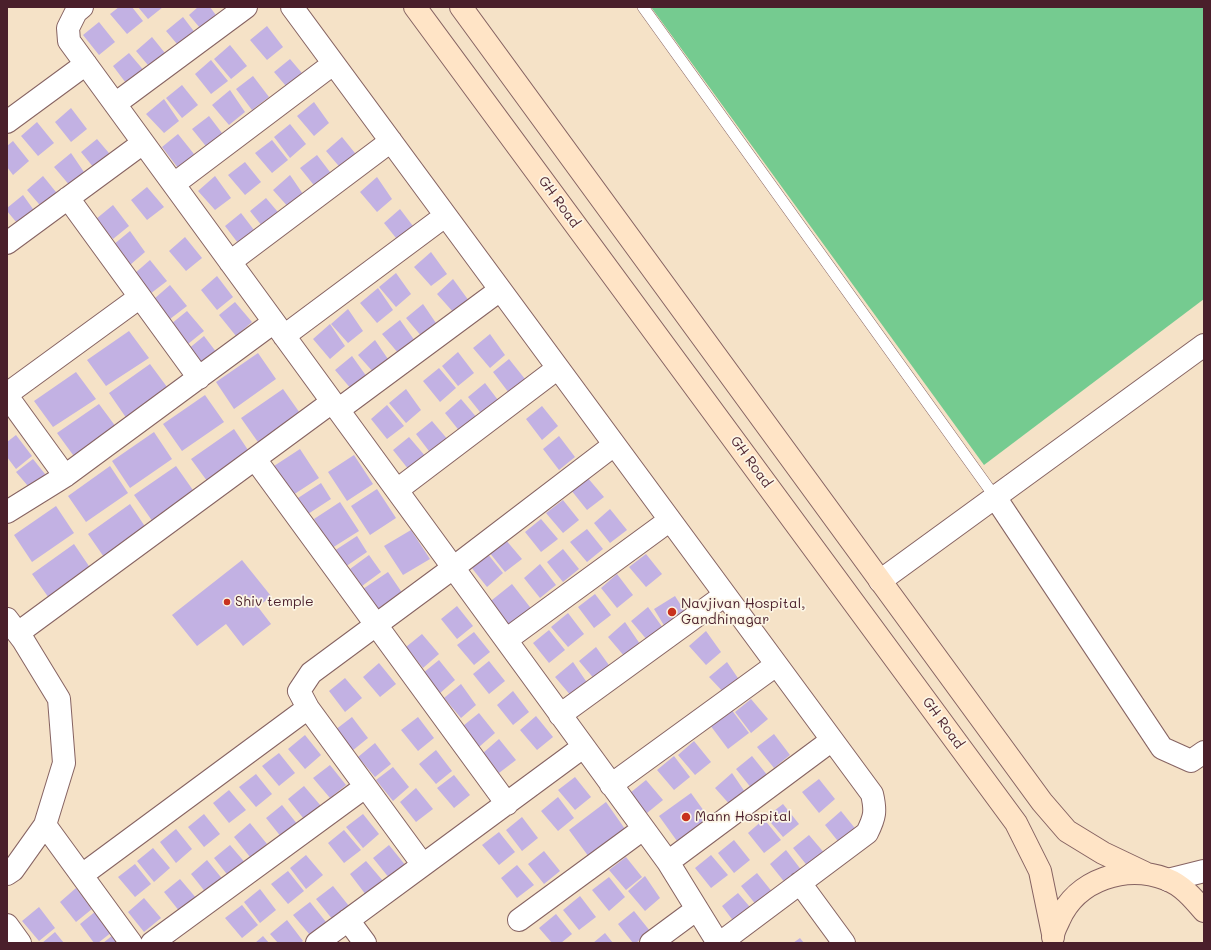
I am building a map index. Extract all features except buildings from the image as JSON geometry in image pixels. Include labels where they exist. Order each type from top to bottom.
[{"type":"main road","name":"GH Road","points":[[415,7],[1016,823],[1040,871],[1052,938]]},
{"type":"main road","points":[[461,7],[1042,802],[1067,831],[1103,853],[1145,873],[1168,880],[1188,893],[1204,911]]},
{"type":"main road","points":[[1052,938],[1063,912],[1078,894],[1098,881],[1121,874],[1145,873]]},
{"type":"street","points":[[82,7],[76,12],[68,28],[69,42],[668,862],[719,943],[868,833],[873,821],[875,809],[872,794],[292,7]]},
{"type":"street","points":[[115,104],[246,7]]},
{"type":"street","points":[[7,122],[86,64]]},
{"type":"street","points":[[174,184],[333,64]]},
{"type":"street","points":[[230,262],[391,141]]},
{"type":"street","points":[[7,243],[143,143]]},
{"type":"street","points":[[68,198],[199,378]]},
{"type":"street","points":[[7,512],[65,476],[199,378],[279,329],[445,216]]},
{"type":"street","points":[[7,874],[13,870],[46,825],[64,763],[59,699],[12,626],[255,459],[335,406],[500,290]]},
{"type":"street","points":[[65,476],[7,395],[140,296]]},
{"type":"street","points":[[880,581],[1204,345]]},
{"type":"street","points":[[397,490],[558,368]]},
{"type":"street","points":[[423,865],[308,708],[299,691],[311,673],[453,568],[614,445]]},
{"type":"street","points":[[255,459],[507,804]]},
{"type":"street","points":[[995,497],[1162,748],[1191,760],[1204,752]]},
{"type":"street","points":[[506,640],[670,520]]},
{"type":"street","points":[[560,715],[725,595]]},
{"type":"street","points":[[611,785],[776,665]]},
{"type":"street","points":[[82,875],[308,708]]},
{"type":"street","points":[[668,862],[832,740]]},
{"type":"street","points":[[317,943],[584,747]]},
{"type":"street","points":[[152,943],[365,786]]},
{"type":"street","points":[[46,825],[131,943]]},
{"type":"street","points":[[519,920],[643,829]]},
{"type":"street","points":[[1168,880],[1204,871]]},
{"type":"street","points":[[800,883],[844,943]]},
{"type":"street","points":[[651,943],[697,909]]},
{"type":"street","points":[[348,920],[365,943]]},
{"type":"street","points":[[7,925],[20,943]]},
{"type":"lane","points":[[643,7],[995,497]]},
{"type":"green space","points":[[651,7],[1204,7],[1204,299],[984,465]]},
{"type":"place","name":"Shiv temple","points":[[227,602]]},
{"type":"place","name":"Navjivan Hospital, Gandhinagar","points":[[672,612]]},
{"type":"place","name":"Mann Hospital","points":[[686,817]]}]
